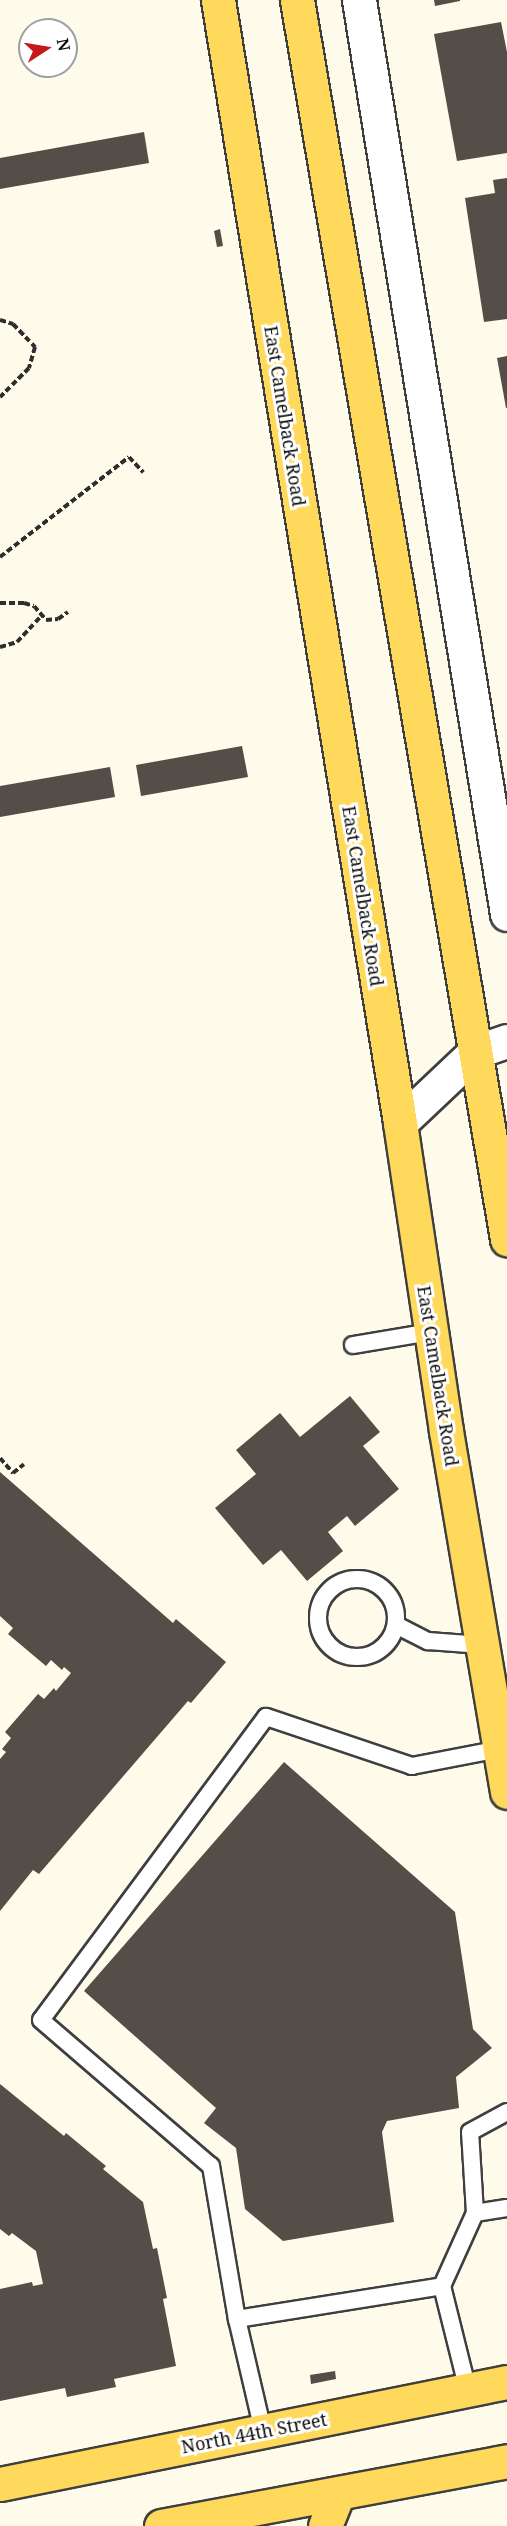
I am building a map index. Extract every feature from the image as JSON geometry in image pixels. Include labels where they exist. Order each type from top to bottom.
[{"type":"main road","name":"East Camelback Road","points":[[218,0],[400,1123],[482,1646],[501,1733],[507,1792]]},
{"type":"main road","points":[[297,0],[507,1239]]},
{"type":"main road","name":"North 44th Street","points":[[0,2484],[507,2382]]},
{"type":"main road","points":[[161,2526],[507,2461]]},
{"type":"main road","points":[[325,2526],[338,2494]]},
{"type":"street","points":[[359,0],[507,914]]},
{"type":"street","points":[[400,1123],[475,1052],[507,1041]]},
{"type":"lane","points":[[354,1345],[431,1332]]},
{"type":"lane","points":[[359,1579],[384,1589],[396,1611],[396,1625],[393,1636],[376,1654],[363,1658],[351,1658],[339,1654],[321,1635],[319,1608],[334,1586],[359,1579]]},
{"type":"lane","points":[[396,1625],[428,1641],[482,1646]]},
{"type":"lane","points":[[263,2431],[237,2319],[211,2166],[41,2020],[266,1718],[412,1766],[501,1733]]},
{"type":"lane","points":[[468,2390],[442,2286],[475,2213],[470,2132],[507,2112]]},
{"type":"lane","points":[[475,2213],[507,2208]]},
{"type":"lane","points":[[237,2319],[442,2286]]},
{"type":"path","points":[[0,320],[13,324],[34,347],[29,368],[0,398]]},
{"type":"path","points":[[0,557],[129,457],[143,472]]},
{"type":"path","points":[[0,603],[24,603],[34,606],[46,620],[58,619],[68,612]]},
{"type":"path","points":[[0,647],[17,642],[42,615]]},
{"type":"path","points":[[0,1458],[14,1473],[24,1464]]},
{"type":"building","points":[[434,0],[460,0],[460,1],[435,6]]},
{"type":"building","points":[[501,22],[507,52],[507,153],[457,161],[434,34]]},
{"type":"building","points":[[144,132],[149,163],[0,189],[0,158]]},
{"type":"building","points":[[507,178],[507,319],[484,322],[465,198],[495,193],[493,180]]},
{"type":"building","points":[[220,229],[223,246],[217,247],[214,231]]},
{"type":"building","points":[[507,356],[507,408],[506,408],[497,358]]},
{"type":"building","points":[[242,746],[248,777],[141,796],[136,765]]},
{"type":"building","points":[[110,767],[115,797],[0,817],[0,786]]},
{"type":"building","points":[[350,1396],[380,1432],[363,1446],[399,1489],[355,1526],[347,1516],[328,1532],[343,1551],[307,1581],[281,1550],[263,1565],[215,1508],[256,1474],[236,1450],[280,1413],[300,1437]]},
{"type":"building","points":[[0,1472],[173,1623],[176,1619],[226,1662],[191,1703],[188,1701],[39,1874],[33,1870],[0,1911],[0,1759],[6,1752],[2,1749],[11,1738],[5,1732],[38,1694],[44,1699],[54,1688],[56,1691],[71,1673],[64,1667],[62,1670],[51,1660],[46,1666],[8,1634],[13,1628],[0,1616]]},
{"type":"building","points":[[284,1762],[455,1912],[473,2029],[492,2048],[456,2077],[459,2108],[387,2121],[382,2132],[394,2222],[283,2241],[245,2209],[236,2148],[204,2123],[216,2108],[84,1991]]},
{"type":"building","points":[[0,2084],[64,2136],[66,2133],[106,2166],[103,2169],[143,2202],[153,2249],[157,2248],[167,2298],[163,2299],[176,2366],[114,2379],[116,2387],[67,2397],[65,2388],[0,2401],[0,2289],[32,2282],[33,2286],[43,2284],[36,2251],[12,2233],[9,2236],[0,2229]]},
{"type":"building","points":[[335,2371],[336,2379],[311,2384],[310,2375]]}]
